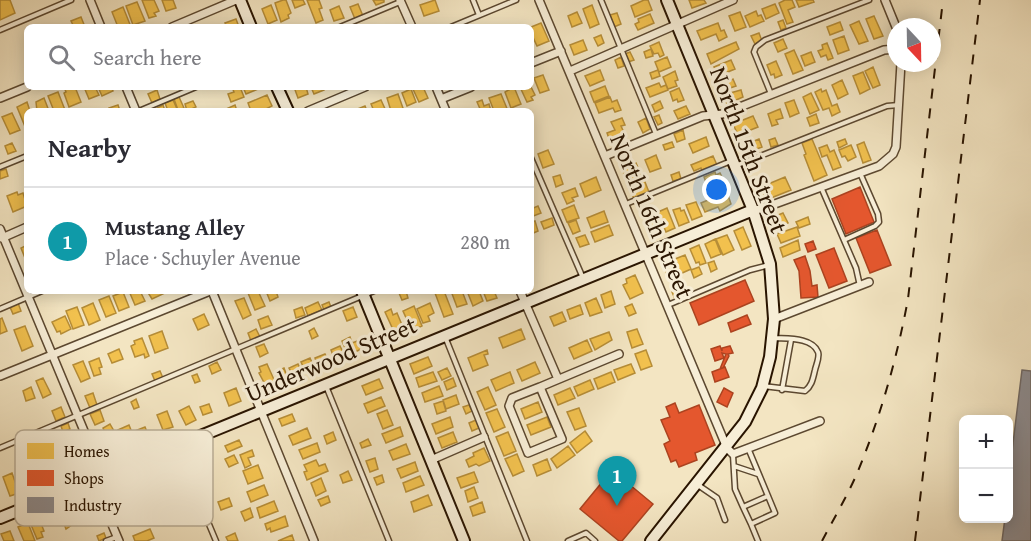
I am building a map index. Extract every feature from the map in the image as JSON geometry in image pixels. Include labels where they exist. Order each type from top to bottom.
[{"type":"street","points":[[90,0],[100,24]]},
{"type":"street","points":[[179,24],[236,0]]},
{"type":"street","points":[[240,0],[250,24]]},
{"type":"street","name":"North 16th Street","points":[[539,0],[730,451]]},
{"type":"street","name":"North 15th Street","points":[[651,541],[697,484],[730,451],[762,386],[770,357],[774,319],[770,264],[753,210],[667,0]]},
{"type":"street","points":[[570,70],[733,0]]},
{"type":"street","points":[[885,0],[892,18]]},
{"type":"street","points":[[401,1],[411,24]]},
{"type":"street","points":[[605,156],[703,116],[714,116],[887,50]]},
{"type":"street","points":[[534,62],[561,51]]},
{"type":"street","name":"Underwood Street","points":[[213,431],[753,210],[879,166],[893,154],[896,147],[901,72]]},
{"type":"street","points":[[0,98],[24,88]]},
{"type":"street","points":[[128,90],[136,108]]},
{"type":"street","points":[[278,90],[287,108]]},
{"type":"street","points":[[315,108],[358,90]]},
{"type":"street","points":[[437,90],[445,108]]},
{"type":"street","points":[[441,99],[464,90]]},
{"type":"street","points":[[0,228],[2,238],[24,288]]},
{"type":"street","points":[[2,238],[24,228]]},
{"type":"street","points":[[774,319],[869,282]]},
{"type":"street","points":[[27,294],[84,430]]},
{"type":"street","points":[[0,376],[204,294]]},
{"type":"street","points":[[212,294],[314,541]]},
{"type":"street","points":[[363,294],[464,541]]},
{"type":"street","points":[[521,294],[558,379]]},
{"type":"street","points":[[540,387],[562,439],[528,453],[509,406],[512,398],[620,354]]},
{"type":"street","points":[[730,451],[748,448],[820,421]]},
{"type":"street","points":[[432,460],[484,436]]},
{"type":"street","name":"Underwood Street","points":[[0,518],[15,512]]},
{"type":"lane","points":[[0,30],[71,0]]},
{"type":"lane","points":[[473,0],[479,15]]},
{"type":"lane","points":[[458,24],[516,0]]},
{"type":"lane","points":[[601,0],[656,134]]},
{"type":"lane","points":[[771,95],[754,52],[756,47],[765,40],[869,0]]},
{"type":"lane","points":[[347,24],[401,1]]},
{"type":"lane","points":[[145,108],[189,90]]},
{"type":"lane","points":[[626,204],[886,106],[899,105]]},
{"type":"lane","points":[[0,167],[24,157]]},
{"type":"lane","points":[[534,165],[583,278]]},
{"type":"lane","points":[[844,240],[879,222],[878,214],[860,173]]},
{"type":"lane","points":[[821,187],[856,268],[860,286]]},
{"type":"lane","points":[[668,305],[750,270],[770,264]]},
{"type":"lane","points":[[0,309],[35,294]]},
{"type":"lane","points":[[44,430],[236,350],[361,294]]},
{"type":"lane","points":[[444,335],[527,541]]},
{"type":"lane","points":[[762,386],[805,391],[810,388],[818,356],[813,345],[802,341],[772,338]]},
{"type":"lane","points":[[782,390],[791,340]]},
{"type":"lane","points":[[326,384],[390,541]]},
{"type":"lane","points":[[0,448],[15,442]]},
{"type":"lane","points":[[748,448],[775,513],[751,524]]},
{"type":"lane","points":[[730,451],[734,466],[735,489],[758,541]]},
{"type":"lane","points":[[734,466],[758,475]]},
{"type":"lane","points":[[697,484],[717,498],[725,520]]},
{"type":"lane","points":[[743,507],[768,496]]},
{"type":"lane","points":[[210,526],[216,541]]},
{"type":"lane","points":[[568,541],[586,533],[595,541]]},
{"type":"lane","points":[[106,541],[118,539]]},
{"type":"building: Homes","points":[[0,0],[10,0],[15,13],[0,20]]},
{"type":"building: Homes","points":[[142,0],[154,0],[159,11],[154,13],[156,16],[149,18]]},
{"type":"building: Homes","points":[[162,0],[173,0],[176,8],[166,11]]},
{"type":"building: Homes","points":[[286,0],[291,13],[288,15],[289,18],[281,22],[275,3]]},
{"type":"building: Homes","points":[[292,0],[303,0],[305,4],[295,8]]},
{"type":"building: Homes","points":[[307,0],[319,0],[323,20],[316,23]]},
{"type":"building: Homes","points":[[373,0],[384,0],[384,2],[376,5]]},
{"type":"building: Homes","points":[[435,0],[439,11],[424,16],[420,5]]},
{"type":"building: Homes","points":[[648,0],[652,10],[635,17],[631,6]]},
{"type":"building: Homes","points":[[689,0],[704,0],[706,3],[692,8]]},
{"type":"building: Homes","points":[[792,0],[795,7],[788,10],[793,22],[787,24],[779,3]]},
{"type":"building: Homes","points":[[796,0],[813,0],[814,2],[799,7]]},
{"type":"building: Homes","points":[[137,2],[145,21],[133,24],[126,6]]},
{"type":"building: Homes","points":[[358,4],[363,16],[355,19],[350,7]]},
{"type":"building: Homes","points":[[775,4],[779,13],[766,19],[762,9]]},
{"type":"building: Homes","points":[[271,5],[277,20],[268,24],[262,9]]},
{"type":"building: Homes","points":[[592,5],[599,24],[590,28],[583,9]]},
{"type":"building: Homes","points":[[339,6],[344,18],[334,21],[330,10]]},
{"type":"building: Homes","points":[[123,7],[130,24],[117,24],[112,12]]},
{"type":"building: Homes","points":[[756,11],[764,21],[750,27],[745,16]]},
{"type":"building: Homes","points":[[577,12],[582,23],[572,27],[568,16]]},
{"type":"building: Homes","points":[[740,12],[746,27],[735,31],[729,16]]},
{"type":"building: Homes","points":[[617,13],[621,24],[614,27],[610,15]]},
{"type":"building: Homes","points":[[650,14],[654,23],[638,30],[635,24],[639,22],[638,19]]},
{"type":"building: Homes","points":[[874,16],[883,36],[874,39],[866,19]]},
{"type":"building: Homes","points":[[81,17],[84,24],[72,24],[71,21]]},
{"type":"building: Homes","points":[[236,19],[238,24],[226,24]]},
{"type":"building: Homes","points":[[783,20],[786,28],[781,30],[778,22]]},
{"type":"building: Homes","points":[[859,21],[868,41],[859,44],[850,25]]},
{"type":"building: Homes","points":[[840,22],[843,30],[830,35],[827,27]]},
{"type":"building: Homes","points":[[541,23],[549,41],[537,46],[534,40],[534,26]]},
{"type":"building: Homes","points":[[718,23],[721,31],[724,30],[727,37],[719,41],[716,34],[701,40],[697,31]]},
{"type":"building: Homes","points":[[759,33],[762,41],[755,44],[751,36]]},
{"type":"building: Homes","points":[[601,35],[604,43],[598,46],[594,38]]},
{"type":"building: Homes","points":[[844,36],[849,50],[838,54],[833,40]]},
{"type":"building: Homes","points":[[783,39],[787,48],[778,52],[774,43]]},
{"type":"building: Homes","points":[[583,40],[587,50],[574,55],[570,45]]},
{"type":"building: Homes","points":[[659,42],[664,55],[660,57],[658,53],[654,54],[650,46]]},
{"type":"building: Homes","points":[[736,42],[739,49],[711,64],[707,54]]},
{"type":"building: Homes","points":[[827,43],[833,58],[828,60],[826,55],[821,57],[818,51],[823,49],[822,45]]},
{"type":"building: Homes","points":[[651,49],[653,56],[646,58],[644,52]]},
{"type":"building: Homes","points":[[794,50],[803,70],[793,74],[785,54]]},
{"type":"building: Homes","points":[[630,52],[634,60],[628,62],[625,54]]},
{"type":"building: Homes","points":[[811,52],[815,62],[805,66],[801,56]]},
{"type":"building: Homes","points":[[621,57],[624,66],[618,68],[615,60]]},
{"type":"building: Homes","points":[[667,57],[671,67],[659,72],[655,62]]},
{"type":"building: Homes","points":[[731,60],[735,69],[718,76],[714,67]]},
{"type":"building: Homes","points":[[776,61],[782,75],[775,78],[774,74],[771,75],[767,65]]},
{"type":"building: Homes","points":[[873,67],[880,85],[873,88],[865,71]]},
{"type":"building: Homes","points":[[600,70],[604,80],[590,86],[585,76]]},
{"type":"building: Homes","points":[[658,70],[660,76],[652,79],[650,73]]},
{"type":"building: Homes","points":[[675,71],[677,86],[668,89],[663,77]]},
{"type":"building: Homes","points":[[863,72],[870,89],[860,94],[853,76]]},
{"type":"building: Homes","points":[[543,75],[549,90],[540,93],[534,78]]},
{"type":"building: Homes","points":[[729,78],[730,81],[733,79],[736,86],[721,91],[718,83]]},
{"type":"building: Homes","points":[[842,80],[848,94],[838,99],[832,85]]},
{"type":"building: Homes","points":[[659,83],[661,87],[666,85],[668,90],[650,97],[646,88]]},
{"type":"building: Homes","points":[[605,86],[609,96],[594,102],[590,92]]},
{"type":"building: Homes","points":[[679,88],[684,100],[673,101],[670,92]]},
{"type":"building: Homes","points":[[821,89],[822,92],[826,90],[832,106],[837,104],[840,112],[832,116],[829,108],[823,110],[815,92]]},
{"type":"building: Homes","points":[[65,90],[76,90],[81,102],[69,107],[64,93]]},
{"type":"building: Homes","points":[[85,90],[96,90],[99,95],[89,99]]},
{"type":"building: Homes","points":[[99,90],[112,90],[113,91],[102,96]]},
{"type":"building: Homes","points":[[157,90],[160,99],[152,103],[148,94]]},
{"type":"building: Homes","points":[[233,90],[241,90],[244,97],[231,102],[228,94],[234,92]]},
{"type":"building: Homes","points":[[244,90],[256,90],[246,94]]},
{"type":"building: Homes","points":[[295,90],[307,90],[308,94],[298,98]]},
{"type":"building: Homes","points":[[312,90],[324,90],[314,94]]},
{"type":"building: Homes","points":[[411,90],[416,102],[407,106],[402,93]]},
{"type":"building: Homes","points":[[413,90],[424,90],[428,98],[419,102]]},
{"type":"building: Homes","points":[[515,90],[521,104],[511,108],[505,92]]},
{"type":"building: Homes","points":[[521,90],[532,90],[535,95],[531,97],[533,100],[527,102]]},
{"type":"building: Homes","points":[[741,90],[743,97],[727,104],[723,95]]},
{"type":"building: Homes","points":[[58,92],[64,108],[53,108],[48,96]]},
{"type":"building: Homes","points":[[811,93],[819,110],[810,114],[803,97]]},
{"type":"building: Homes","points":[[398,94],[403,108],[390,108],[387,98]]},
{"type":"building: Homes","points":[[501,94],[507,108],[493,108],[489,98]]},
{"type":"building: Homes","points":[[267,95],[272,106],[250,108],[248,103]]},
{"type":"building: Homes","points":[[179,97],[184,108],[177,108],[174,99]]},
{"type":"building: Homes","points":[[610,97],[612,102],[617,100],[621,110],[615,112],[613,108],[599,113],[595,103]]},
{"type":"building: Homes","points":[[44,98],[48,108],[37,108],[36,102]]},
{"type":"building: Homes","points":[[173,100],[177,108],[167,108],[165,103]]},
{"type":"building: Homes","points":[[381,100],[385,108],[373,108],[371,104]]},
{"type":"building: Homes","points":[[482,100],[484,106],[489,104],[490,108],[480,108],[477,102]]},
{"type":"building: Homes","points":[[794,100],[799,113],[790,117],[785,103]]},
{"type":"building: Homes","points":[[193,101],[196,107],[186,108],[185,104]]},
{"type":"building: Homes","points":[[660,101],[663,108],[655,112],[652,105]]},
{"type":"building: Homes","points":[[27,102],[29,108],[24,108],[24,124],[17,107]]},
{"type":"building: Homes","points":[[686,106],[690,114],[678,119],[674,111]]},
{"type":"building: Homes","points":[[780,109],[783,118],[776,120],[778,124],[772,126],[768,114]]},
{"type":"building: Homes","points":[[12,113],[20,130],[10,134],[2,117]]},
{"type":"building: Homes","points":[[816,114],[819,123],[810,126],[807,118]]},
{"type":"building: Homes","points":[[659,115],[662,123],[658,125],[654,117]]},
{"type":"building: Homes","points":[[753,116],[758,127],[738,135],[733,124]]},
{"type":"building: Homes","points":[[622,118],[625,125],[621,126],[626,137],[611,144],[607,133],[615,130],[611,122]]},
{"type":"building: Homes","points":[[646,118],[650,129],[643,133],[638,122]]},
{"type":"building: Homes","points":[[683,130],[685,139],[677,142],[674,134]]},
{"type":"building: Homes","points":[[706,137],[709,146],[693,153],[689,144]]},
{"type":"building: Homes","points":[[775,138],[778,145],[771,147],[769,140]]},
{"type":"building: Homes","points":[[759,139],[762,147],[754,150],[756,154],[751,156],[744,145]]},
{"type":"building: Homes","points":[[812,139],[827,175],[814,181],[802,143]]},
{"type":"building: Homes","points":[[845,139],[847,144],[839,148],[837,142]]},
{"type":"building: Homes","points":[[672,142],[674,147],[665,150],[663,145]]},
{"type":"building: Homes","points":[[864,142],[871,160],[863,163],[857,145]]},
{"type":"building: Homes","points":[[12,143],[16,151],[8,154],[5,146]]},
{"type":"building: Homes","points":[[827,145],[830,152],[834,150],[841,167],[833,170],[827,155],[822,157],[819,148]]},
{"type":"building: Homes","points":[[851,145],[856,157],[848,161],[845,156],[842,157],[839,150]]},
{"type":"building: Homes","points":[[548,150],[554,164],[543,168],[538,154]]},
{"type":"building: Homes","points":[[656,155],[661,168],[650,172],[645,160]]},
{"type":"building: Homes","points":[[713,156],[717,165],[702,171],[701,168],[694,171],[691,165]]},
{"type":"building: Homes","points":[[636,163],[642,176],[627,182],[622,169]]},
{"type":"building: Homes","points":[[6,169],[8,176],[0,179],[0,171]]},
{"type":"building: Homes","points":[[679,172],[681,179],[673,181],[671,175]]},
{"type":"building: Homes","points":[[715,172],[716,175],[720,173],[724,181],[708,188],[704,177]]},
{"type":"building: Homes","points":[[560,175],[563,184],[556,187],[553,177]]},
{"type":"building: Homes","points":[[596,177],[601,190],[585,197],[580,184]]},
{"type":"building: Homes","points":[[643,177],[649,192],[634,199],[628,184]]},
{"type":"building: Homes","points":[[785,177],[791,190],[766,200],[761,187]]},
{"type":"building: Homes","points":[[575,188],[578,196],[572,198],[574,201],[567,204],[562,193]]},
{"type":"building: Homes","points":[[17,192],[18,195],[23,193],[24,207],[13,212],[7,196]]},
{"type":"building: Homes","points":[[727,192],[731,204],[720,211],[718,207],[705,212],[701,203]]},
{"type":"building: Homes","points":[[644,200],[646,205],[638,208],[636,203]]},
{"type":"building: Homes","points":[[696,202],[702,216],[692,220],[686,205]]},
{"type":"building: Homes","points":[[574,205],[579,218],[567,222],[562,210]]},
{"type":"building: Homes","points":[[538,206],[541,213],[534,216],[534,208]]},
{"type":"building: Homes","points":[[667,208],[675,228],[666,232],[658,212]]},
{"type":"building: Homes","points":[[680,208],[681,211],[684,210],[689,222],[679,226],[673,210]]},
{"type":"building: Homes","points":[[604,211],[608,222],[591,228],[587,218]]},
{"type":"building: Homes","points":[[783,213],[788,223],[775,229],[771,218]]},
{"type":"building: Homes","points":[[654,215],[661,233],[652,237],[645,219]]},
{"type":"building: Homes","points":[[808,217],[810,224],[799,228],[796,222]]},
{"type":"building: Homes","points":[[552,218],[554,225],[544,229],[541,222]]},
{"type":"building: Homes","points":[[576,220],[580,231],[573,234],[568,223]]},
{"type":"building: Homes","points":[[534,221],[538,231],[534,233]]},
{"type":"building: Homes","points":[[609,225],[613,235],[595,242],[591,232]]},
{"type":"building: Homes","points":[[743,227],[751,246],[742,250],[734,231]]},
{"type":"building: Homes","points":[[797,227],[800,236],[781,243],[777,234]]},
{"type":"building: Homes","points":[[585,235],[589,244],[580,247],[576,238]]},
{"type":"building: Homes","points":[[727,235],[734,250],[723,255],[716,239]]},
{"type":"building: Homes","points":[[715,239],[721,254],[711,258],[705,244]]},
{"type":"building: Homes","points":[[798,240],[800,250],[783,257],[780,248]]},
{"type":"building: Homes","points":[[699,245],[706,263],[700,265],[699,262],[696,263],[690,249]]},
{"type":"building: Homes","points":[[685,255],[691,269],[669,279],[664,268],[677,263],[675,259]]},
{"type":"building: Homes","points":[[714,261],[717,269],[711,272],[708,263]]},
{"type":"building: Homes","points":[[699,267],[702,274],[694,278],[691,270]]},
{"type":"building: Homes","points":[[635,275],[643,293],[630,299],[623,285],[627,283],[626,279]]},
{"type":"building: Homes","points":[[681,289],[684,295],[675,299],[672,292]]},
{"type":"building: Homes","points":[[611,291],[615,304],[605,308],[601,295]]},
{"type":"building: Homes","points":[[124,294],[129,307],[119,311],[113,296]]},
{"type":"building: Homes","points":[[130,294],[142,294],[145,301],[135,305]]},
{"type":"building: Homes","points":[[149,294],[163,294],[152,299]]},
{"type":"building: Homes","points":[[248,294],[259,294],[265,306],[255,310]]},
{"type":"building: Homes","points":[[267,294],[277,294],[278,297],[270,301]]},
{"type":"building: Homes","points":[[399,294],[407,294],[408,298],[402,300]]},
{"type":"building: Homes","points":[[435,294],[445,294],[453,314],[444,317]]},
{"type":"building: Homes","points":[[452,294],[463,294],[467,304],[457,307]]},
{"type":"building: Homes","points":[[468,294],[480,294],[483,301],[473,306]]},
{"type":"building: Homes","points":[[484,294],[495,294],[497,298],[487,301]]},
{"type":"building: Homes","points":[[109,296],[116,313],[106,317],[99,300]]},
{"type":"building: Homes","points":[[244,298],[251,315],[243,319],[235,301]]},
{"type":"building: Homes","points":[[596,298],[602,312],[590,316],[585,303]]},
{"type":"building: Homes","points":[[318,302],[322,310],[308,316],[305,308]]},
{"type":"building: Homes","points":[[329,302],[331,307],[324,310],[322,305]]},
{"type":"building: Homes","points":[[18,303],[21,311],[13,314],[10,307]]},
{"type":"building: Homes","points":[[93,303],[100,320],[89,325],[82,308]]},
{"type":"building: Homes","points":[[430,303],[434,313],[428,316],[430,321],[423,323],[417,309]]},
{"type":"building: Homes","points":[[632,304],[636,313],[629,316],[625,307]]},
{"type":"building: Homes","points":[[580,305],[583,314],[570,319],[567,310]]},
{"type":"building: Homes","points":[[414,306],[422,326],[412,331],[403,311]]},
{"type":"building: Homes","points":[[77,307],[84,325],[73,329],[66,311]]},
{"type":"building: Homes","points":[[302,307],[305,315],[296,318],[294,310]]},
{"type":"building: Homes","points":[[353,307],[357,317],[347,321],[343,311]]},
{"type":"building: Homes","points":[[391,309],[393,315],[397,313],[405,332],[396,336],[385,312]]},
{"type":"building: Homes","points":[[562,312],[566,321],[554,326],[550,317]]},
{"type":"building: Homes","points":[[204,314],[209,325],[198,330],[193,319]]},
{"type":"building: Homes","points":[[65,316],[71,329],[61,334],[60,331],[57,332],[52,322]]},
{"type":"building: Homes","points":[[268,316],[272,325],[261,329],[258,320]]},
{"type":"building: Homes","points":[[2,318],[7,331],[0,334],[0,319]]},
{"type":"building: Homes","points":[[25,326],[33,346],[22,351],[14,330]]},
{"type":"building: Homes","points":[[314,328],[318,336],[312,339],[309,331]]},
{"type":"building: Homes","points":[[256,329],[260,337],[251,341],[248,333]]},
{"type":"building: Homes","points":[[521,329],[525,339],[503,348],[499,338]]},
{"type":"building: Homes","points":[[637,329],[643,344],[632,348],[627,332]]},
{"type":"building: Homes","points":[[162,331],[168,348],[155,353],[149,336]]},
{"type":"building: Homes","points":[[609,332],[612,340],[595,350],[590,339]]},
{"type":"building: Homes","points":[[350,337],[352,343],[363,339],[366,347],[348,355],[342,341]]},
{"type":"building: Homes","points":[[142,338],[149,356],[145,358],[144,354],[135,357],[131,346],[135,344],[134,341]]},
{"type":"building: Homes","points":[[587,340],[592,351],[574,359],[569,348]]},
{"type":"building: Homes","points":[[264,344],[268,353],[260,357],[256,347]]},
{"type":"building: Homes","points":[[340,346],[344,354],[334,358],[331,350]]},
{"type":"building: Homes","points":[[119,349],[123,359],[112,363],[108,354]]},
{"type":"building: Homes","points":[[487,350],[488,354],[484,355],[488,365],[473,371],[468,358]]},
{"type":"building: Homes","points":[[646,350],[652,366],[641,370],[635,354]]},
{"type":"building: Homes","points":[[325,354],[329,362],[318,367],[315,358]]},
{"type":"building: Homes","points":[[428,357],[432,366],[414,374],[410,364]]},
{"type":"building: Homes","points":[[99,358],[102,367],[99,368],[101,374],[94,376],[89,362]]},
{"type":"building: Homes","points":[[310,358],[314,367],[305,371],[301,362]]},
{"type":"building: Homes","points":[[83,361],[90,378],[81,382],[73,365]]},
{"type":"building: Homes","points":[[217,362],[221,370],[212,374],[209,366]]},
{"type":"building: Homes","points":[[535,362],[540,373],[522,381],[517,370]]},
{"type":"building: Homes","points":[[267,364],[276,384],[267,388],[259,373],[261,372],[259,367]]},
{"type":"building: Homes","points":[[298,364],[303,375],[297,377],[293,376],[289,368]]},
{"type":"building: Homes","points":[[631,364],[635,373],[618,380],[614,370]]},
{"type":"building: Homes","points":[[284,368],[288,379],[279,382],[275,372]]},
{"type":"building: Homes","points":[[447,368],[451,376],[442,380],[438,372]]},
{"type":"building: Homes","points":[[160,371],[163,378],[155,381],[152,374]]},
{"type":"building: Homes","points":[[433,372],[437,381],[419,387],[416,378]]},
{"type":"building: Homes","points":[[510,372],[514,383],[496,391],[491,380]]},
{"type":"building: Homes","points":[[611,372],[615,382],[598,389],[594,379]]},
{"type":"building: Homes","points":[[197,374],[200,381],[195,383],[192,376]]},
{"type":"building: Homes","points":[[43,378],[51,394],[43,398],[36,381]]},
{"type":"building: Homes","points":[[453,378],[456,386],[447,390],[444,382]]},
{"type":"building: Homes","points":[[379,379],[383,388],[366,395],[362,386]]},
{"type":"building: Homes","points":[[590,380],[594,389],[578,396],[574,387]]},
{"type":"building: Homes","points":[[439,386],[443,396],[425,402],[422,393]]},
{"type":"building: Homes","points":[[31,387],[35,398],[26,401],[23,391]]},
{"type":"building: Homes","points":[[488,387],[496,405],[485,410],[477,392]]},
{"type":"building: Homes","points":[[236,388],[241,401],[229,406],[224,393]]},
{"type":"building: Homes","points":[[570,388],[575,398],[558,405],[554,395]]},
{"type":"building: Homes","points":[[93,393],[97,405],[90,408],[85,396]]},
{"type":"building: Homes","points":[[456,395],[459,404],[446,409],[443,400]]},
{"type":"building: Homes","points":[[381,397],[385,406],[368,413],[364,404]]},
{"type":"building: Homes","points":[[136,399],[139,407],[134,409],[131,402]]},
{"type":"building: Homes","points":[[443,401],[446,411],[437,414],[434,404]]},
{"type":"building: Homes","points":[[538,402],[542,412],[525,419],[521,409]]},
{"type":"building: Homes","points":[[209,404],[212,412],[203,415],[200,407]]},
{"type":"building: Homes","points":[[469,405],[472,411],[466,414],[463,407]]},
{"type":"building: Homes","points":[[189,406],[196,420],[186,425],[179,411]]},
{"type":"building: Homes","points":[[61,407],[65,417],[56,421],[52,411]]},
{"type":"building: Homes","points":[[579,408],[586,426],[575,430],[567,412]]},
{"type":"building: Homes","points":[[497,409],[505,427],[494,432],[486,413]]},
{"type":"building: Homes","points":[[100,410],[104,421],[95,425],[90,414]]},
{"type":"building: Homes","points":[[387,410],[393,425],[383,429],[377,414]]},
{"type":"building: Homes","points":[[167,411],[173,427],[163,430],[157,415]]},
{"type":"building: Homes","points":[[292,414],[295,421],[282,426],[279,419]]},
{"type":"building: Homes","points":[[450,417],[453,427],[436,434],[432,424]]},
{"type":"building: Homes","points":[[547,417],[551,427],[531,435],[527,425]]},
{"type":"building: Homes","points":[[476,420],[479,428],[472,431],[469,423]]},
{"type":"building: Homes","points":[[68,423],[70,429],[62,430],[61,426]]},
{"type":"building: Homes","points":[[110,424],[113,430],[104,430],[103,428]]},
{"type":"building: Homes","points":[[129,425],[131,430],[118,430]]},
{"type":"building: Homes","points":[[400,427],[403,436],[386,443],[382,434]]},
{"type":"building: Homes","points":[[307,428],[311,438],[293,445],[289,436]]},
{"type":"building: Homes","points":[[585,431],[592,441],[577,453],[570,443]]},
{"type":"building: Homes","points":[[333,432],[336,440],[327,444],[324,436]]},
{"type":"building: Homes","points":[[453,432],[457,442],[442,448],[438,438]]},
{"type":"building: Homes","points":[[508,432],[516,451],[504,456],[496,437]]},
{"type":"building: Homes","points":[[368,439],[371,445],[362,448],[360,443]]},
{"type":"building: Homes","points":[[239,440],[242,446],[228,452],[225,446]]},
{"type":"building: Homes","points":[[317,443],[320,452],[303,459],[299,450]]},
{"type":"building: Homes","points":[[406,444],[410,454],[393,460],[389,451]]},
{"type":"building: Homes","points":[[568,446],[575,455],[557,468],[551,459]]},
{"type":"building: Homes","points":[[484,448],[490,461],[469,467],[466,460],[474,456],[473,453]]},
{"type":"building: Homes","points":[[252,450],[254,456],[248,458],[251,465],[245,468],[240,455]]},
{"type":"building: Homes","points":[[517,454],[524,471],[513,476],[505,459]]},
{"type":"building: Homes","points":[[234,455],[238,463],[229,467],[225,459]]},
{"type":"building: Homes","points":[[375,458],[378,469],[370,472],[366,461]]},
{"type":"building: Homes","points":[[547,459],[551,470],[537,476],[533,465]]},
{"type":"building: Homes","points":[[316,460],[319,466],[325,464],[328,471],[307,480],[304,465]]},
{"type":"building: Homes","points":[[415,462],[418,471],[401,478],[397,469]]},
{"type":"building: Homes","points":[[258,465],[263,478],[248,484],[243,471]]},
{"type":"building: Homes","points":[[348,471],[352,480],[343,483],[340,475]]},
{"type":"building: Homes","points":[[474,472],[478,482],[461,488],[457,478]]},
{"type":"building: Homes","points":[[12,473],[15,494],[10,496],[3,477]]},
{"type":"building: Homes","points":[[382,475],[384,482],[377,485],[374,478]]},
{"type":"building: Homes","points":[[420,476],[424,485],[406,492],[403,483]]},
{"type":"building: Homes","points":[[321,478],[326,491],[316,496],[311,483]]},
{"type":"building: Homes","points":[[264,485],[268,495],[251,502],[247,492]]},
{"type":"building: Homes","points":[[474,487],[478,498],[468,502],[465,491]]},
{"type":"building: Homes","points":[[428,495],[432,505],[414,512],[411,502]]},
{"type":"building: Homes","points":[[328,496],[330,502],[321,506],[318,500]]},
{"type":"building: Homes","points":[[229,498],[232,506],[221,510],[218,502]]},
{"type":"building: Homes","points":[[274,501],[278,511],[260,518],[257,508]]},
{"type":"building: Homes","points":[[482,502],[485,512],[473,516],[470,507]]},
{"type":"building: Homes","points":[[250,508],[253,517],[245,521],[241,512]]},
{"type":"building: Homes","points":[[285,516],[288,526],[271,532],[270,528],[267,530],[265,524]]},
{"type":"building: Homes","points":[[29,526],[35,541],[24,541],[18,527]]},
{"type":"building: Homes","points":[[32,526],[42,526],[43,537],[37,539]]},
{"type":"building: Homes","points":[[150,529],[154,538],[147,541],[135,541],[133,536]]},
{"type":"building: Homes","points":[[10,531],[14,541],[4,541],[1,534]]},
{"type":"building: Homes","points":[[104,533],[106,538],[99,541],[97,536]]},
{"type":"building: Homes","points":[[235,533],[238,541],[228,541],[226,537]]},
{"type":"building: Homes","points":[[292,535],[294,541],[278,541]]},
{"type":"building: Shops","points":[[860,187],[874,222],[846,234],[832,199]]},
{"type":"building: Shops","points":[[877,230],[891,265],[870,273],[856,238]]},
{"type":"building: Shops","points":[[813,241],[816,249],[808,252],[805,244]]},
{"type":"building: Shops","points":[[834,248],[847,281],[829,288],[816,255]]},
{"type":"building: Shops","points":[[805,256],[812,286],[817,285],[818,297],[801,298],[799,271],[794,260]]},
{"type":"building: Shops","points":[[745,280],[754,301],[699,325],[690,303]]},
{"type":"building: Shops","points":[[747,315],[751,324],[731,332],[728,323]]},
{"type":"building: Shops","points":[[720,346],[722,351],[722,348],[730,346],[733,353],[728,354],[723,368],[720,369],[726,354],[722,353],[724,358],[715,361],[711,349]]},
{"type":"building: Shops","points":[[725,367],[729,377],[715,382],[712,372]]},
{"type":"building: Shops","points":[[724,388],[733,393],[727,407],[717,402]]},
{"type":"building: Shops","points":[[675,403],[679,413],[699,405],[715,445],[695,453],[697,460],[679,467],[676,460],[671,462],[664,444],[670,441],[661,420],[670,417],[666,407]]},
{"type":"building: Shops","points":[[612,470],[653,504],[622,541],[619,541],[580,509]]},
{"type":"building: Industry","points":[[1022,370],[1031,371],[1031,541],[1002,541],[1004,523],[1013,523],[1013,443]]},
{"type":"railway","points":[[822,541],[858,471],[881,408],[899,343],[908,299],[943,0]]},
{"type":"railway","points":[[915,541],[980,0]]},
{"type":"place","name":"Mustang Alley","points":[[617,506]]}]
